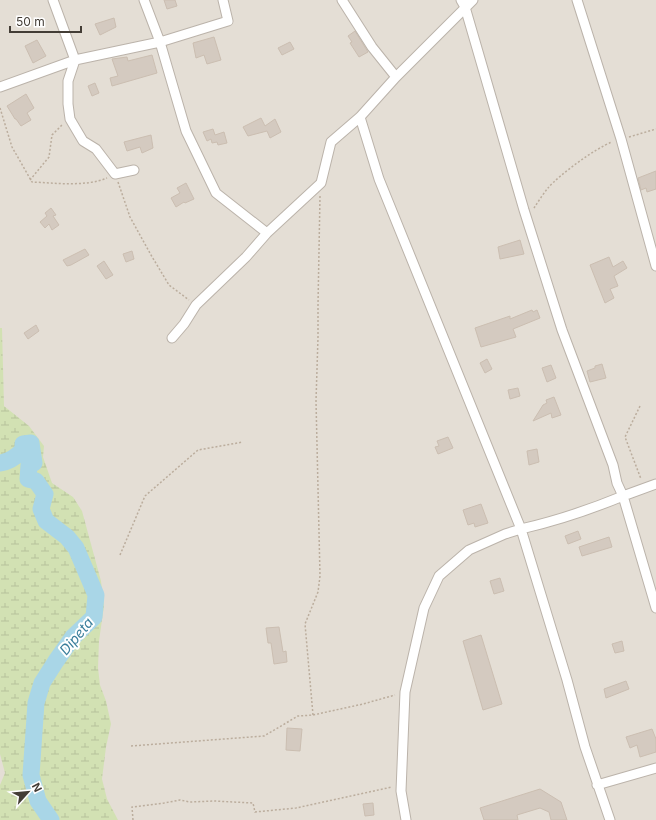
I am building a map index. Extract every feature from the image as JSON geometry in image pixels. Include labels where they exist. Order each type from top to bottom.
[{"type":"street","points":[[53,0],[75,60],[68,81],[68,104],[70,119],[83,141],[96,149],[115,174],[134,170]]},
{"type":"street","points":[[144,0],[160,42],[186,131],[216,193],[267,233]]},
{"type":"street","points":[[0,87],[75,60],[160,42],[228,20],[223,0]]},
{"type":"street","points":[[342,0],[372,48],[396,77]]},
{"type":"street","points":[[172,338],[184,324],[196,305],[246,257],[267,233],[321,183],[331,142],[360,117],[463,4],[473,0]]},
{"type":"street","points":[[577,0],[621,139],[656,266]]},
{"type":"street","points":[[463,4],[562,330],[613,465],[616,483],[623,496],[656,608]]},
{"type":"street","points":[[360,117],[379,179],[521,529],[597,785],[610,820]]},
{"type":"street","points":[[406,820],[401,791],[405,692],[424,608],[439,576],[468,550],[505,534],[546,524],[590,510],[656,484]]},
{"type":"street","points":[[597,785],[656,768]]},
{"type":"path","points":[[0,108],[12,147],[32,182],[67,184],[96,182],[115,174],[130,217],[169,285],[196,305]]},
{"type":"path","points":[[30,180],[49,157],[52,135],[70,119]]},
{"type":"path","points":[[527,218],[548,188],[564,174],[605,145],[656,129]]},
{"type":"path","points":[[312,714],[305,624],[318,592],[320,576],[316,402],[321,183]]},
{"type":"path","points":[[640,406],[624,437],[644,489]]},
{"type":"path","points":[[120,555],[145,496],[198,450],[243,442]]},
{"type":"path","points":[[130,746],[264,736],[298,716],[364,704],[405,692]]},
{"type":"path","points":[[133,820],[132,807],[164,804],[180,800],[190,802],[214,801],[253,803],[255,812],[296,808],[401,784]]},
{"type":"shaded area","points":[[0,0],[656,0],[656,820],[0,820]]},
{"type":"green space","points":[[0,328],[2,328],[4,406],[29,426],[44,446],[43,457],[52,483],[73,497],[82,511],[101,581],[104,606],[99,641],[98,668],[100,685],[106,701],[111,724],[106,747],[102,779],[107,799],[118,820],[0,820],[0,785],[5,773],[0,754]]},
{"type":"building","points":[[164,0],[175,0],[177,6],[167,9]]},
{"type":"building","points":[[114,18],[116,27],[100,35],[95,24]]},
{"type":"building","points":[[355,31],[368,52],[359,57],[350,43],[352,42],[348,36]]},
{"type":"building","points":[[214,37],[221,60],[207,64],[204,55],[196,58],[193,43]]},
{"type":"building","points":[[37,40],[46,56],[33,63],[25,46]]},
{"type":"building","points":[[290,42],[294,49],[282,55],[278,48]]},
{"type":"building","points":[[152,55],[157,73],[112,86],[110,78],[118,76],[112,59],[127,57],[128,61]]},
{"type":"building","points":[[95,83],[99,93],[92,96],[88,86]]},
{"type":"building","points":[[26,94],[34,108],[27,113],[31,120],[21,126],[7,106]]},
{"type":"building","points":[[261,118],[265,126],[275,119],[281,132],[270,138],[267,131],[248,136],[243,127]]},
{"type":"building","points":[[213,129],[215,135],[224,132],[227,143],[218,145],[217,142],[212,143],[211,139],[207,141],[203,132]]},
{"type":"building","points":[[151,135],[153,148],[142,153],[140,147],[127,151],[124,142]]},
{"type":"building","points":[[656,171],[656,189],[647,192],[646,188],[641,190],[638,178]]},
{"type":"building","points":[[186,183],[194,199],[185,203],[184,202],[176,207],[171,198],[180,193],[177,188]]},
{"type":"building","points":[[51,208],[56,215],[53,216],[59,225],[52,230],[49,224],[45,228],[40,222],[47,216],[45,213]]},
{"type":"building","points":[[520,240],[524,254],[500,259],[498,247]]},
{"type":"building","points":[[85,249],[89,255],[67,266],[63,260]]},
{"type":"building","points":[[132,251],[134,259],[126,262],[123,254]]},
{"type":"building","points":[[609,257],[613,267],[623,261],[627,268],[614,276],[618,286],[610,289],[614,298],[605,303],[590,265]]},
{"type":"building","points":[[104,261],[113,275],[106,279],[97,266]]},
{"type":"building","points":[[532,310],[533,312],[537,310],[540,318],[513,329],[516,337],[481,347],[475,328],[510,316],[510,319]]},
{"type":"building","points":[[36,325],[39,331],[28,339],[24,333]]},
{"type":"building","points":[[487,359],[492,369],[485,373],[480,363]]},
{"type":"building","points":[[602,364],[606,378],[590,382],[587,371]]},
{"type":"building","points":[[551,365],[556,378],[547,382],[542,368]]},
{"type":"building","points":[[518,388],[520,396],[510,399],[508,390]]},
{"type":"building","points":[[554,397],[561,415],[552,418],[551,413],[533,421],[543,405],[547,403],[546,400]]},
{"type":"building","points":[[448,437],[453,448],[438,454],[435,447],[439,446],[437,441]]},
{"type":"building","points":[[537,449],[539,462],[529,465],[527,451]]},
{"type":"building","points":[[481,504],[488,523],[475,527],[474,523],[468,525],[463,510]]},
{"type":"building","points":[[578,531],[581,539],[568,544],[565,536]]},
{"type":"building","points":[[609,537],[612,547],[582,556],[579,547]]},
{"type":"building","points":[[500,578],[504,591],[494,594],[490,581]]},
{"type":"building","points":[[279,627],[283,652],[286,651],[287,662],[274,664],[271,643],[268,643],[266,628]]},
{"type":"building","points":[[481,635],[502,704],[483,710],[463,641]]},
{"type":"building","points":[[622,641],[624,651],[615,653],[612,644]]},
{"type":"building","points":[[626,681],[629,689],[606,698],[604,689]]},
{"type":"building","points":[[287,728],[302,729],[300,751],[286,750]]},
{"type":"building","points":[[652,729],[656,739],[656,752],[640,757],[637,745],[630,748],[626,737]]},
{"type":"building","points":[[540,789],[561,802],[567,820],[551,820],[549,812],[540,808],[517,815],[518,820],[484,820],[480,808]]},
{"type":"building","points":[[373,803],[374,815],[365,816],[363,804]]},
{"type":"waterway","name":"Dipeta","points":[[0,463],[10,460],[23,450],[23,444],[31,443],[34,463],[29,465],[28,479],[36,481],[45,494],[41,509],[46,521],[67,537],[76,548],[96,595],[94,617],[73,637],[56,661],[42,683],[36,703],[31,775],[38,801],[51,820]]}]
